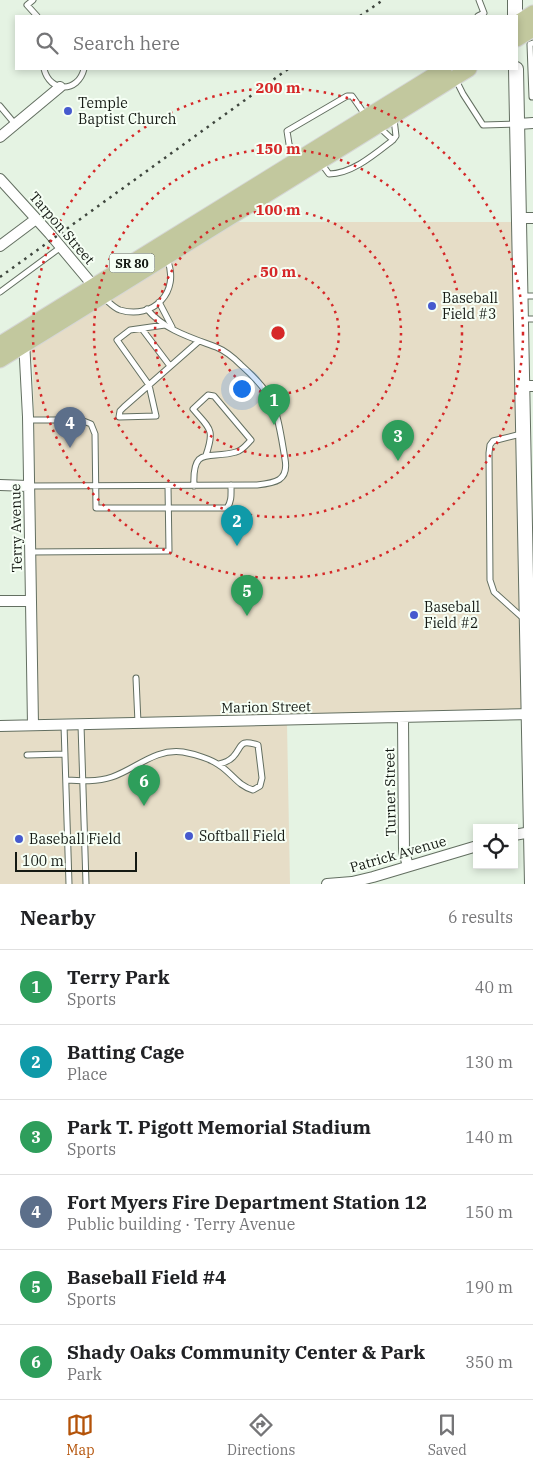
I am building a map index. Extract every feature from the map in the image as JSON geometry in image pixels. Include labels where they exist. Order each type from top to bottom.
[{"type":"main road","points":[[518,23],[533,13]]},
{"type":"main road","points":[[518,38],[533,29]]},
{"type":"main road","name":"SR 80","points":[[10,343],[98,291],[297,160],[449,73],[464,70]]},
{"type":"main road","name":"SR 80","points":[[98,291],[166,256],[319,161],[374,117],[393,116],[449,73]]},
{"type":"main road","points":[[254,201],[264,188],[292,169],[297,160]]},
{"type":"street","points":[[515,0],[515,15]]},
{"type":"street","points":[[516,70],[518,124],[527,218],[528,386],[524,433],[530,549],[527,621],[531,714],[532,880]]},
{"type":"street","points":[[0,137],[60,87]]},
{"type":"street","points":[[518,124],[533,123]]},
{"type":"street","name":"Tarpon Street","points":[[0,179],[98,291]]},
{"type":"street","points":[[0,246],[36,219]]},
{"type":"street","name":"Terry Avenue","points":[[10,343],[28,420],[34,725]]},
{"type":"street","points":[[0,485],[28,486]]},
{"type":"street","points":[[0,602],[31,601]]},
{"type":"street","name":"Marion Street","points":[[0,726],[531,714]]},
{"type":"street","name":"Turner Street","points":[[403,718],[404,852],[408,866]]},
{"type":"street","points":[[518,834],[531,832]]},
{"type":"street","name":"Patrick Avenue","points":[[327,884],[352,882],[473,847]]},
{"type":"lane","points":[[33,0],[27,5],[36,15]]},
{"type":"lane","points":[[480,0],[484,12],[480,15]]},
{"type":"lane","points":[[517,98],[532,98],[530,44],[533,43]]},
{"type":"lane","points":[[44,70],[49,80],[60,87],[72,85],[78,81],[84,70]]},
{"type":"lane","points":[[449,73],[483,125],[518,124]]},
{"type":"lane","points":[[297,160],[288,144],[287,131],[347,96],[352,96],[374,117],[393,140]]},
{"type":"lane","points":[[0,106],[15,124]]},
{"type":"lane","points":[[319,161],[329,174],[339,174],[362,162],[396,136],[393,116]]},
{"type":"lane","points":[[0,292],[61,247]]},
{"type":"lane","points":[[98,291],[118,309],[137,312],[148,309],[167,294],[170,285],[170,270],[166,256]]},
{"type":"lane","points":[[159,302],[172,327]]},
{"type":"lane","points":[[28,486],[268,484],[276,482],[282,477],[285,471],[285,463],[274,407],[270,397],[233,358],[220,349],[190,338],[165,325],[154,317],[148,309]]},
{"type":"lane","points":[[165,325],[130,330],[117,340],[149,385],[156,416],[119,417],[120,411],[124,407],[149,385],[170,366],[199,341]]},
{"type":"lane","points":[[142,329],[170,366]]},
{"type":"lane","points":[[194,486],[193,469],[198,461],[206,455],[238,452],[251,440],[214,396],[208,395],[193,409],[212,433],[212,439],[206,455]]},
{"type":"lane","points":[[28,420],[82,420],[91,424],[95,434],[96,508],[227,508],[231,497],[231,485]]},
{"type":"lane","points":[[524,433],[493,441],[490,445],[490,580],[494,592],[527,621]]},
{"type":"lane","points":[[30,552],[169,551],[168,486]]},
{"type":"lane","points":[[136,678],[138,723]]},
{"type":"lane","points":[[81,724],[86,884]]},
{"type":"lane","points":[[64,725],[68,884]]},
{"type":"lane","points":[[66,780],[106,779],[164,752],[184,752],[218,764],[244,787],[253,790],[260,786],[262,778],[258,745],[247,743],[241,745],[231,759],[218,764]]},
{"type":"lane","points":[[27,755],[65,754]]},
{"type":"shaded area","points":[[222,222],[516,222],[524,714],[38,719],[33,364],[28,344]]},
{"type":"shaded area","points":[[287,724],[290,884],[0,884],[0,729]]},
{"type":"railway","points":[[361,15],[383,0]]},
{"type":"railway","points":[[0,277],[287,70]]},
{"type":"place","name":"Temple Baptist Church","points":[[68,111]]},
{"type":"place","name":"Baseball Field #3","points":[[432,306]]},
{"type":"place","name":"Terry Park","points":[[274,425]]},
{"type":"place","name":"Fort Myers Fire Department Station 12","points":[[70,448]]},
{"type":"place","name":"Park T. Pigott Memorial Stadium","points":[[398,461]]},
{"type":"place","name":"Batting Cage","points":[[237,546]]},
{"type":"place","name":"Baseball Field #2","points":[[414,615]]},
{"type":"place","name":"Baseball Field #4","points":[[247,616]]},
{"type":"place","name":"Shady Oaks Community Center & Park","points":[[144,806]]},
{"type":"place","name":"Softball Field","points":[[189,836]]},
{"type":"place","name":"Baseball Field","points":[[19,839]]}]
